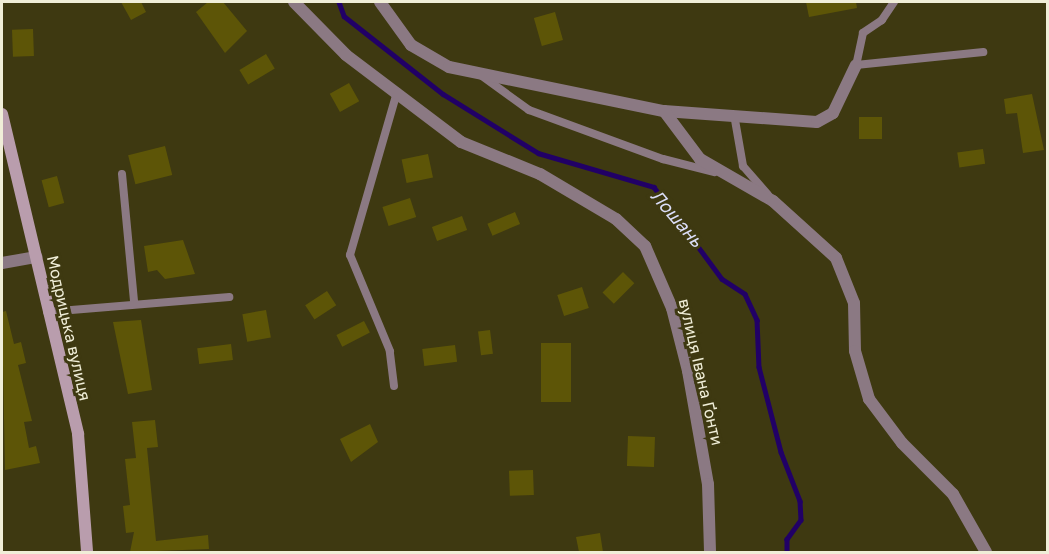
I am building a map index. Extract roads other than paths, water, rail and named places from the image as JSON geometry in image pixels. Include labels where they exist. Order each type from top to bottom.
[{"type":"street","name":"вулиця Івана Ґонти","points":[[294,2],[346,55],[461,142],[540,174],[616,219],[645,246],[672,308],[688,371],[708,484],[710,552]]},
{"type":"street","points":[[380,2],[400,34],[426,58],[483,76],[664,111],[735,120],[818,122],[833,113],[856,65]]},
{"type":"street","points":[[664,111],[700,159],[719,173],[773,201],[836,258],[854,303],[855,351],[869,399],[902,443],[953,494],[986,552]]},
{"type":"street","name":"Модрицька вулиця","points":[[2,114],[47,312],[78,434],[87,552]]},
{"type":"street","points":[[2,263],[36,257]]},
{"type":"lane","points":[[894,2],[882,20],[863,33],[856,65],[983,52]]},
{"type":"lane","points":[[483,76],[529,110],[663,159],[719,173]]},
{"type":"lane","points":[[394,386],[390,351],[350,255],[397,92]]},
{"type":"lane","points":[[735,120],[743,166],[773,201]]},
{"type":"lane","points":[[122,174],[134,302]]},
{"type":"lane","points":[[47,312],[134,302],[229,297]]},
{"type":"waterway","name":"Лошань","points":[[339,2],[344,16],[443,94],[538,153],[654,187],[722,279],[745,294],[757,320],[759,367],[781,452],[800,501],[801,520],[787,539],[787,552]]}]
